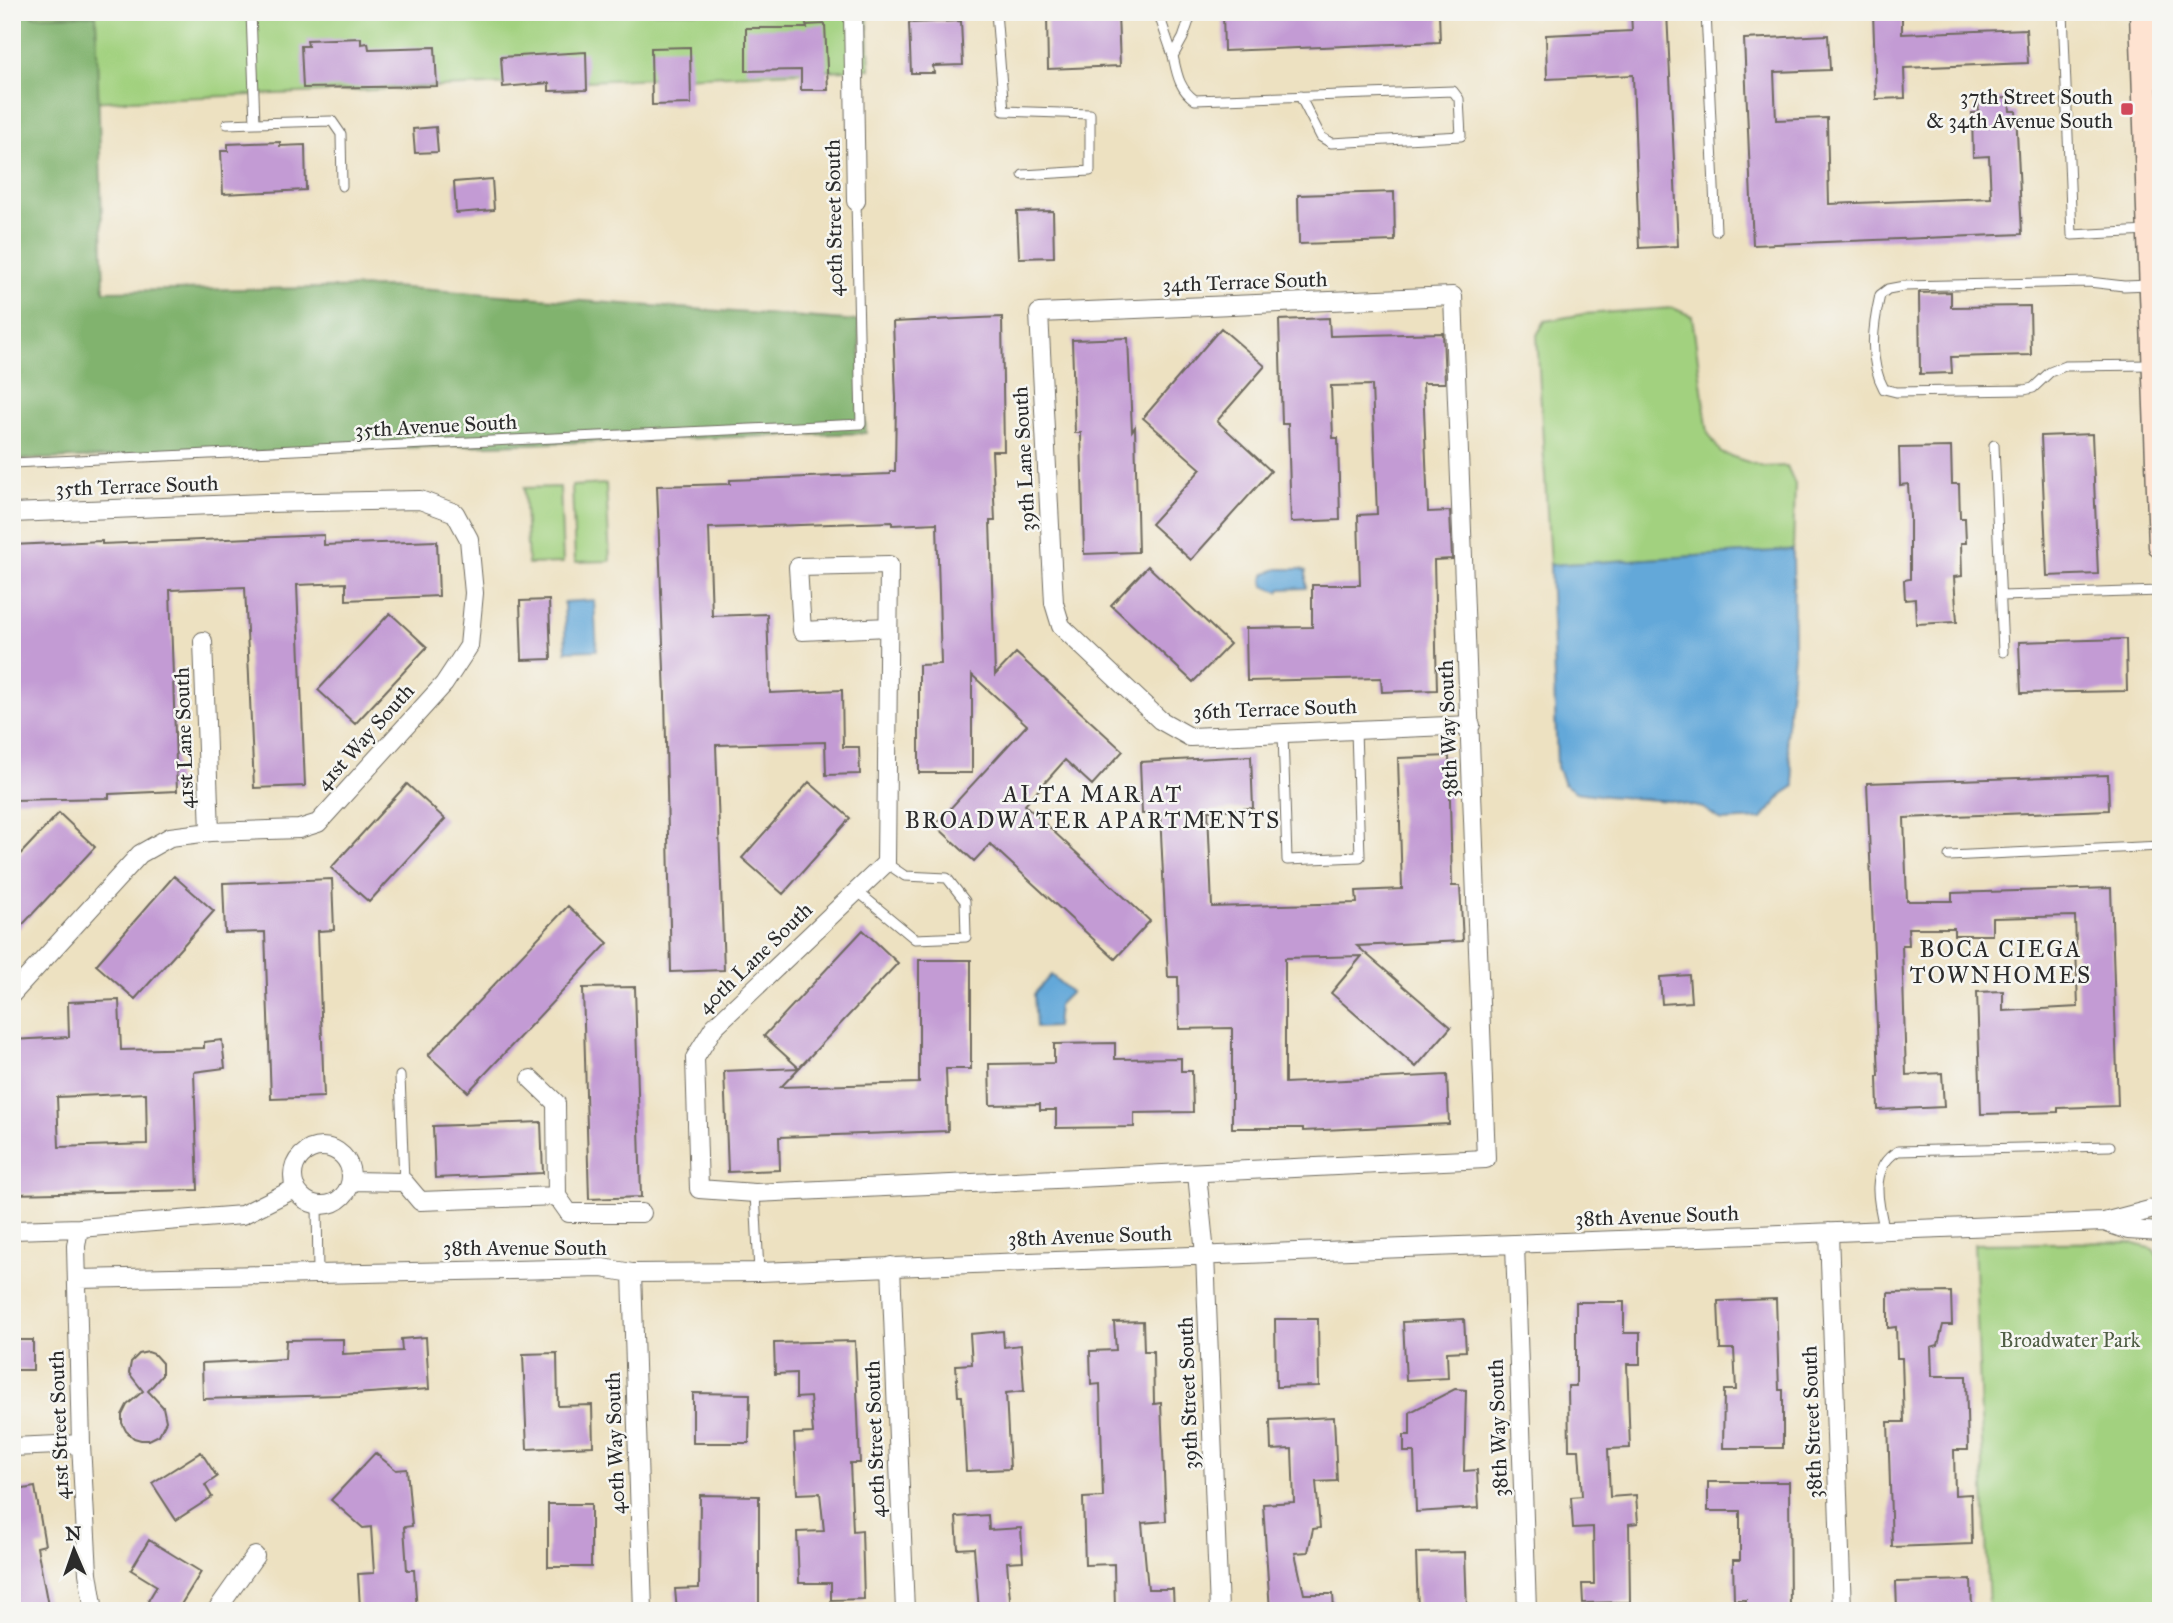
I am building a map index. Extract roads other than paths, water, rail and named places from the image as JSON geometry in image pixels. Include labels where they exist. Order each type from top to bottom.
[{"type":"street","name":"40th Street South","points":[[853,12],[856,201]]},
{"type":"street","points":[[2142,12],[2161,546]]},
{"type":"street","name":"34th Terrace South","points":[[1039,313],[1453,296]]},
{"type":"street","name":"38th Way South","points":[[1197,1174],[1486,1159],[1453,296]]},
{"type":"street","name":"39th Lane South","points":[[1039,313],[1054,603]]},
{"type":"street","name":"41st Way South","points":[[12,994],[141,854],[170,837],[209,832],[299,829],[318,823],[444,684],[469,646],[474,593],[470,538],[455,513],[420,500],[264,503]]},
{"type":"street","name":"35th Terrace South","points":[[12,513],[264,503]]},
{"type":"street","points":[[886,863],[889,565],[798,567],[802,631],[888,627]]},
{"type":"street","name":"36th Terrace South","points":[[1054,603],[1061,626],[1160,720],[1190,737],[1471,725]]},
{"type":"street","name":"41st Lane South","points":[[203,641],[209,832]]},
{"type":"street","name":"40th Lane South","points":[[755,1194],[699,1189],[695,1058],[714,1027],[886,863]]},
{"type":"street","points":[[531,1079],[556,1103],[557,1196],[569,1213],[642,1213]]},
{"type":"street","points":[[324,1147],[342,1155],[351,1171],[351,1181],[348,1189],[335,1202],[317,1204],[308,1201],[296,1188],[293,1178],[298,1160],[314,1148],[324,1147]]},
{"type":"street","points":[[755,1194],[1197,1174]]},
{"type":"street","name":"39th Street South","points":[[1197,1174],[1205,1254],[1219,1611]]},
{"type":"street","points":[[351,1181],[404,1182],[420,1201],[557,1196]]},
{"type":"street","points":[[12,1230],[79,1228],[242,1215],[296,1188]]},
{"type":"street","name":"38th Avenue South","points":[[78,1279],[602,1268],[632,1273],[759,1272],[2104,1222],[2161,1207]]},
{"type":"street","name":"38th Avenue South","points":[[2104,1222],[2128,1230],[2161,1232]]},
{"type":"street","name":"41st Street South","points":[[79,1228],[76,1245],[81,1444],[88,1573],[94,1611]]},
{"type":"street","name":"38th Street South","points":[[1829,1232],[1842,1611]]},
{"type":"street","name":"38th Way South","points":[[1515,1244],[1527,1611]]},
{"type":"street","name":"40th Street South","points":[[891,1266],[905,1611]]},
{"type":"street","name":"40th Way South","points":[[632,1273],[643,1611]]},
{"type":"street","points":[[12,1447],[81,1444]]},
{"type":"street","points":[[216,1611],[255,1556]]},
{"type":"lane","points":[[251,12],[255,123]]},
{"type":"lane","points":[[996,12],[1004,111],[1090,114],[1090,171],[1023,175]]},
{"type":"lane","points":[[1158,12],[1179,82],[1195,100],[1300,96],[1453,91],[1459,99],[1461,136],[1331,143],[1321,137],[1300,96]]},
{"type":"lane","points":[[1173,56],[1192,12]]},
{"type":"lane","points":[[1706,12],[1716,231]]},
{"type":"lane","points":[[2063,12],[2072,235],[2150,231]]},
{"type":"lane","points":[[227,124],[332,121],[341,134],[342,186]]},
{"type":"lane","name":"40th Street South","points":[[856,201],[861,424]]},
{"type":"lane","points":[[2152,285],[2124,286],[2089,282],[1904,286],[1888,289],[1880,295],[1873,340],[1876,375],[1884,389],[1896,393],[2024,390],[2033,388],[2050,372],[2065,366],[2154,365]]},
{"type":"lane","name":"35th Avenue South","points":[[12,463],[861,424]]},
{"type":"lane","points":[[1994,445],[2003,652]]},
{"type":"lane","points":[[2001,596],[2161,591]]},
{"type":"lane","points":[[1283,733],[1287,860],[1360,857],[1356,729]]},
{"type":"lane","points":[[1949,856],[2161,846]]},
{"type":"lane","points":[[857,891],[915,939],[966,937],[965,901],[947,878],[905,876],[886,863]]},
{"type":"lane","points":[[400,1076],[404,1182]]},
{"type":"lane","points":[[1885,1231],[1880,1210],[1879,1179],[1885,1161],[1898,1151],[2110,1146]]},
{"type":"lane","points":[[755,1194],[759,1272]]},
{"type":"lane","points":[[317,1204],[318,1274]]},
{"type":"water","points":[[1793,550],[1794,655],[1786,737],[1795,786],[1783,794],[1762,819],[1722,821],[1703,808],[1670,801],[1576,792],[1564,784],[1557,767],[1550,565]]},
{"type":"water","points":[[1278,569],[1306,571],[1306,588],[1281,589],[1279,592],[1264,586],[1266,573]]},
{"type":"water","points":[[594,600],[597,650],[566,651],[564,602]]},
{"type":"water","points":[[1051,975],[1071,992],[1058,1005],[1056,1027],[1036,1028],[1034,994]]},
{"type":"place","name":"37th Street South & 34th Avenue South","points":[[2127,109]]},
{"type":"district","name":"ALTA MAR AT BROADWATER APARTMENTS","points":[[1093,807]]},
{"type":"district","name":"BOCA CIEGA TOWNHOMES","points":[[2001,962]]},
{"type":"park label","name":"Broadwater Park","points":[[2070,1340]]}]
